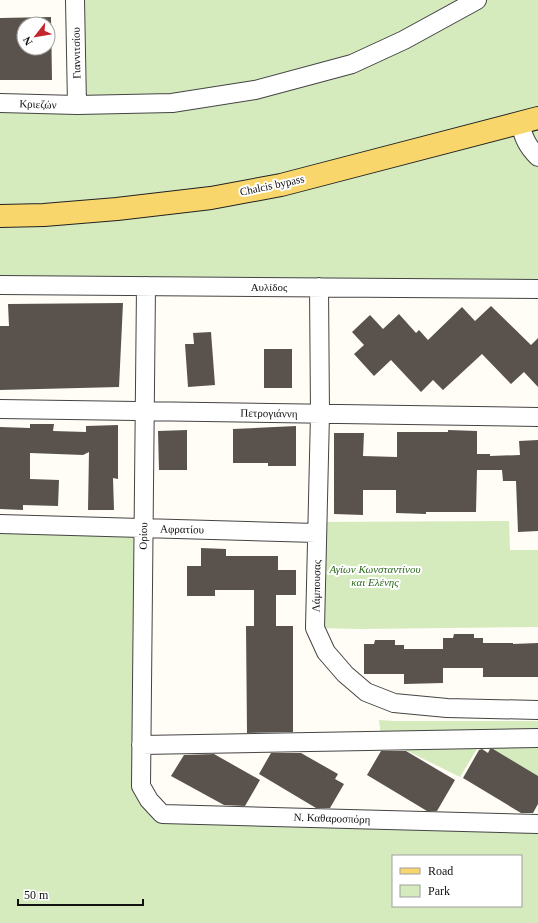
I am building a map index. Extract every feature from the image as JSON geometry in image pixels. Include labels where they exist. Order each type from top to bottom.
[{"type":"main road","name":"Chalcis bypass","points":[[0,216],[44,215],[117,209],[211,198],[281,185],[529,120]]},
{"type":"street","name":"Γιαννιτσίου","points":[[75,0],[76,105]]},
{"type":"street","name":"Κριεζών","points":[[0,103],[76,105],[172,103],[255,90],[352,64],[404,40],[477,0]]},
{"type":"street","points":[[529,120],[522,135],[526,144],[538,157]]},
{"type":"street","name":"Αυλίδος","points":[[0,285],[538,289]]},
{"type":"street","name":"Ορίου","points":[[141,786],[146,286]]},
{"type":"street","name":"Λάμπουσας","points":[[319,287],[320,414],[316,533],[315,628],[326,652],[345,674],[366,692],[394,703],[447,708],[538,710]]},
{"type":"street","name":"Πετρογιάννη","points":[[0,409],[538,417]]},
{"type":"street","name":"Αφρατίου","points":[[0,524],[316,533]]},
{"type":"street","points":[[141,745],[538,738]]},
{"type":"street","name":"Ν. Καθαροσπόρη","points":[[141,786],[148,800],[162,814],[538,824]]},
{"type":"green space","points":[[75,0],[538,0],[538,289],[0,285],[0,103],[76,105]]},
{"type":"green space","name":"Αγίων Κωνσταντίνου και Ελένης","points":[[509,521],[510,550],[538,550],[538,627],[360,629],[315,628],[317,522]]},
{"type":"green space","points":[[0,524],[143,528],[141,786],[162,814],[538,824],[538,923],[0,923]]},
{"type":"green space","points":[[379,720],[538,721],[538,780],[480,744],[460,777],[391,743],[386,750],[382,745]]},
{"type":"building","points":[[0,18],[16,18],[16,56],[52,56],[52,80],[0,80]]},
{"type":"building","points":[[123,303],[119,387],[0,390],[0,326],[9,326],[8,304]]},
{"type":"building","points":[[491,306],[531,345],[538,338],[538,387],[524,372],[511,384],[482,354],[443,390],[433,380],[421,392],[391,360],[374,376],[354,354],[364,345],[352,332],[370,315],[383,329],[399,314],[416,333],[419,330],[428,340],[462,307],[475,321]]},
{"type":"building","points":[[211,332],[215,385],[188,387],[185,344],[194,344],[193,333]]},
{"type":"building","points":[[264,349],[292,349],[292,388],[264,388]]},
{"type":"building","points":[[30,424],[54,424],[53,431],[86,432],[86,426],[118,425],[118,479],[113,478],[114,510],[88,510],[89,452],[83,455],[30,453],[30,479],[59,480],[58,506],[23,505],[23,510],[0,509],[0,427],[30,428]]},
{"type":"building","points":[[296,426],[296,466],[268,466],[268,463],[233,463],[233,429]]},
{"type":"building","points":[[187,430],[187,470],[159,470],[158,431]]},
{"type":"building","points":[[448,430],[477,431],[477,454],[490,454],[490,456],[520,455],[519,441],[538,440],[538,531],[518,532],[516,481],[503,481],[502,470],[477,470],[476,512],[426,512],[426,514],[396,513],[396,490],[363,490],[363,515],[334,514],[334,433],[364,433],[363,456],[397,457],[397,432],[448,432]]},
{"type":"building","points":[[201,548],[226,549],[226,556],[278,556],[278,570],[296,570],[296,595],[276,595],[276,626],[293,626],[293,732],[247,733],[246,626],[254,626],[254,590],[215,590],[215,596],[187,596],[187,566],[201,566]]},
{"type":"building","points":[[454,634],[474,634],[474,638],[483,638],[483,643],[538,643],[538,677],[483,677],[483,668],[443,668],[443,683],[404,684],[404,674],[364,674],[364,644],[374,644],[375,640],[395,640],[395,645],[404,645],[404,649],[443,649],[443,638],[453,638]]},
{"type":"building","points":[[482,749],[488,753],[490,749],[493,749],[538,776],[538,804],[533,813],[521,813],[463,778],[479,750]]},
{"type":"building","points":[[381,751],[406,751],[455,780],[437,811],[427,811],[367,775]]},
{"type":"building","points":[[271,753],[301,753],[338,774],[335,779],[344,784],[330,808],[316,808],[259,774]]},
{"type":"building","points":[[214,754],[260,780],[245,806],[224,805],[171,776],[184,755]]}]
